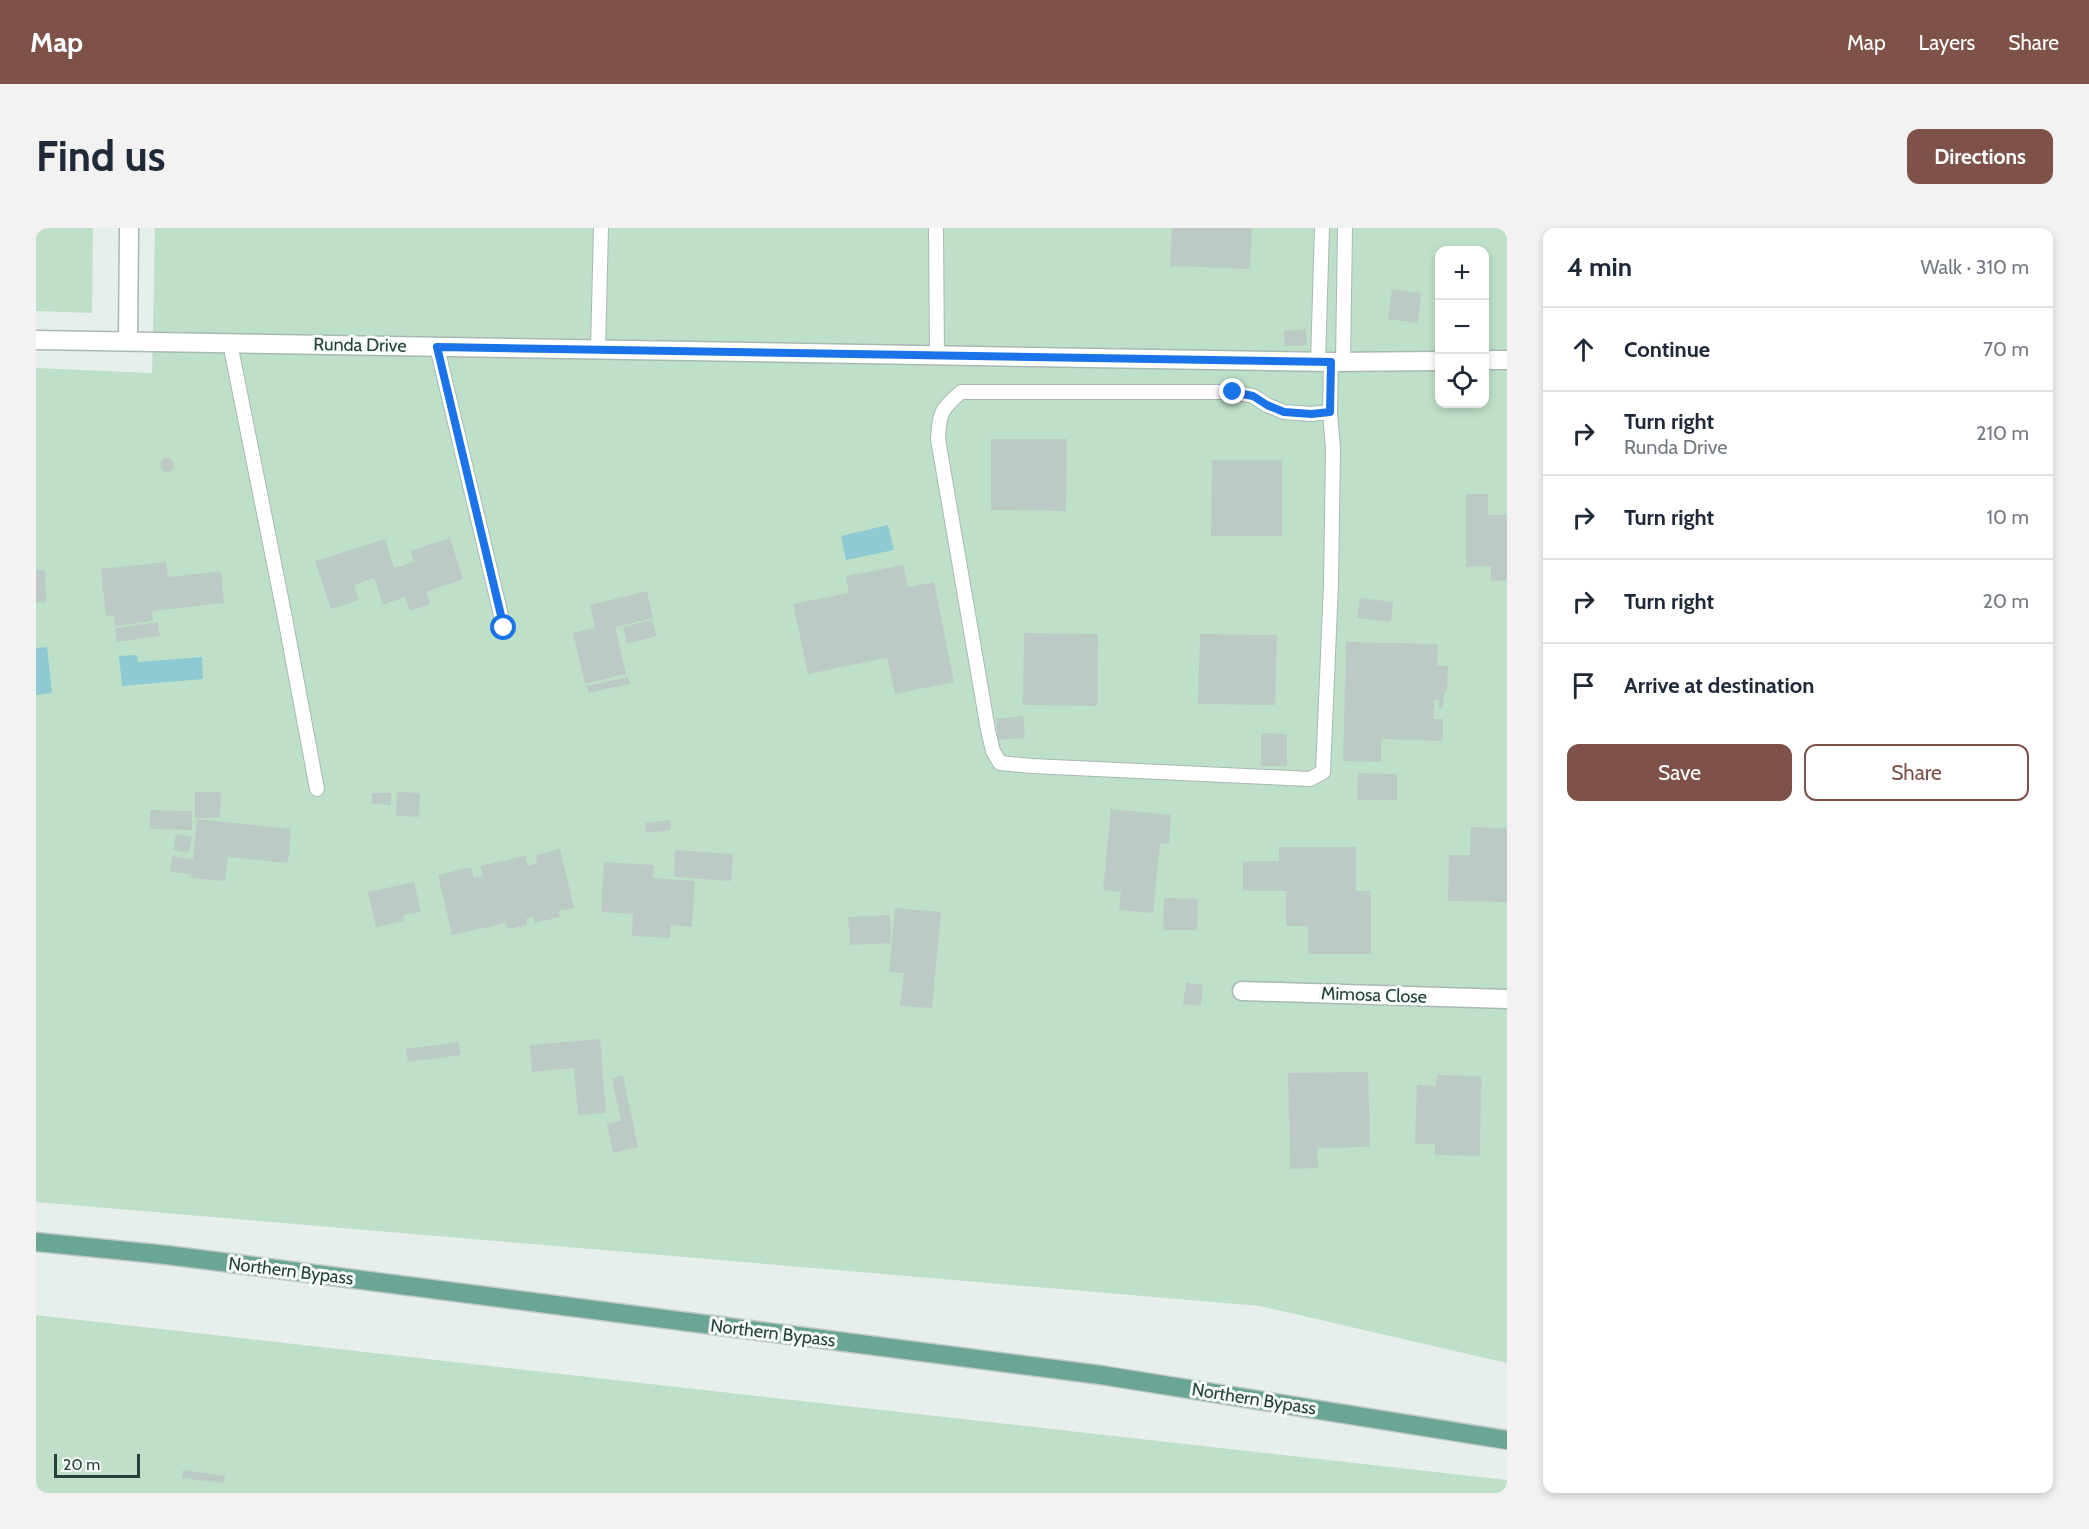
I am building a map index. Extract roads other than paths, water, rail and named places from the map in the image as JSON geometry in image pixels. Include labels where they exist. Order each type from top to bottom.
[{"type":"main road","name":"Northern Bypass","points":[[36,1242],[167,1255],[1101,1375],[1507,1440]]},
{"type":"street","points":[[128,342],[129,228]]},
{"type":"street","name":"Runda Drive","points":[[36,340],[1331,362],[1435,361]]},
{"type":"street","points":[[1489,360],[1507,360]]},
{"type":"street","name":"Mimosa Close","points":[[1242,991],[1507,999]]},
{"type":"lane","points":[[598,350],[601,228]]},
{"type":"lane","points":[[936,228],[937,355]]},
{"type":"lane","points":[[1322,228],[1331,362]]},
{"type":"lane","points":[[1330,412],[1311,414],[1284,412],[1253,396],[1233,392],[961,392],[950,402],[939,417],[938,440],[988,730],[993,751],[1000,763],[1310,779],[1323,772],[1331,584],[1333,449],[1330,412],[1331,362],[1345,228]]},
{"type":"lane","points":[[230,343],[317,789]]},
{"type":"lane","points":[[437,347],[504,628]]},
{"type":"water","points":[[888,525],[894,550],[846,560],[841,536]]},
{"type":"water","points":[[47,647],[52,693],[36,695],[36,648]]},
{"type":"water","points":[[137,655],[138,662],[202,657],[203,679],[122,686],[119,656]]}]
